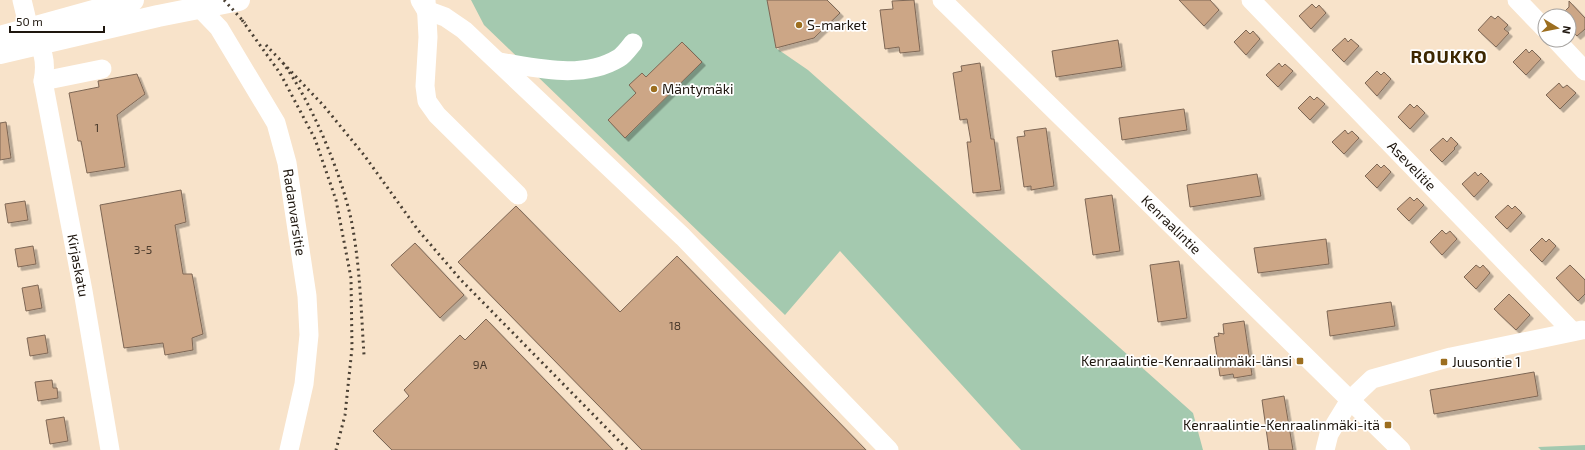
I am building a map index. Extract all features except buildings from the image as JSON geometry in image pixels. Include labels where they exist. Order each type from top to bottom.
[{"type":"main road","points":[[0,53],[134,0]]},
{"type":"main road","points":[[0,37],[32,40],[239,0]]},
{"type":"street","name":"Kirjaskatu","points":[[22,0],[32,40],[35,70],[43,81],[83,291],[110,450]]},
{"type":"street","name":"Radanvarsitie","points":[[192,0],[219,28],[276,123],[287,163],[307,296],[309,335],[304,384],[289,450]]},
{"type":"street","name":"Kenraalintie","points":[[942,0],[1401,450]]},
{"type":"street","name":"Asevelitie","points":[[1251,0],[1579,330]]},
{"type":"street","points":[[1518,0],[1537,20]]},
{"type":"street","points":[[424,3],[464,30],[683,237],[889,450]]},
{"type":"street","points":[[424,3],[428,37],[425,86],[427,101],[437,116],[518,195]]},
{"type":"street","points":[[498,62],[563,71],[601,67],[620,58],[633,43]]},
{"type":"street","points":[[1564,48],[1585,70]]},
{"type":"street","points":[[43,81],[102,69]]},
{"type":"street","points":[[1327,442],[1350,400],[1372,379],[1451,357],[1579,330]]},
{"type":"green space","points":[[471,0],[770,0],[776,48],[808,70],[1193,413],[1203,450],[1021,450],[840,251],[785,315],[484,25]]},
{"type":"green space","points":[[1585,445],[1585,450],[1541,450],[1538,447]]},
{"type":"railway","points":[[224,0],[245,23]]},
{"type":"railway","points":[[242,20],[280,73],[315,139],[336,200],[351,278],[352,348],[345,415],[336,450]]},
{"type":"railway","points":[[266,45],[283,63],[304,97],[324,138],[340,181],[351,219],[354,236],[360,287],[364,355]]},
{"type":"railway","points":[[283,63],[323,105],[364,155],[418,230],[461,280],[628,450]]},
{"type":"place","name":"S-market","points":[[799,25]]},
{"type":"place","name":"Mäntymäki","points":[[654,89]]},
{"type":"place","name":"Kenraalintie-Kenraalinmäki-länsi","points":[[1300,361]]},
{"type":"place","name":"Juusontie 1","points":[[1444,362]]},
{"type":"place","name":"Kenraalintie-Kenraalinmäki-itä","points":[[1388,425]]},
{"type":"district","name":"ROUKKO","points":[[1449,57]]}]
